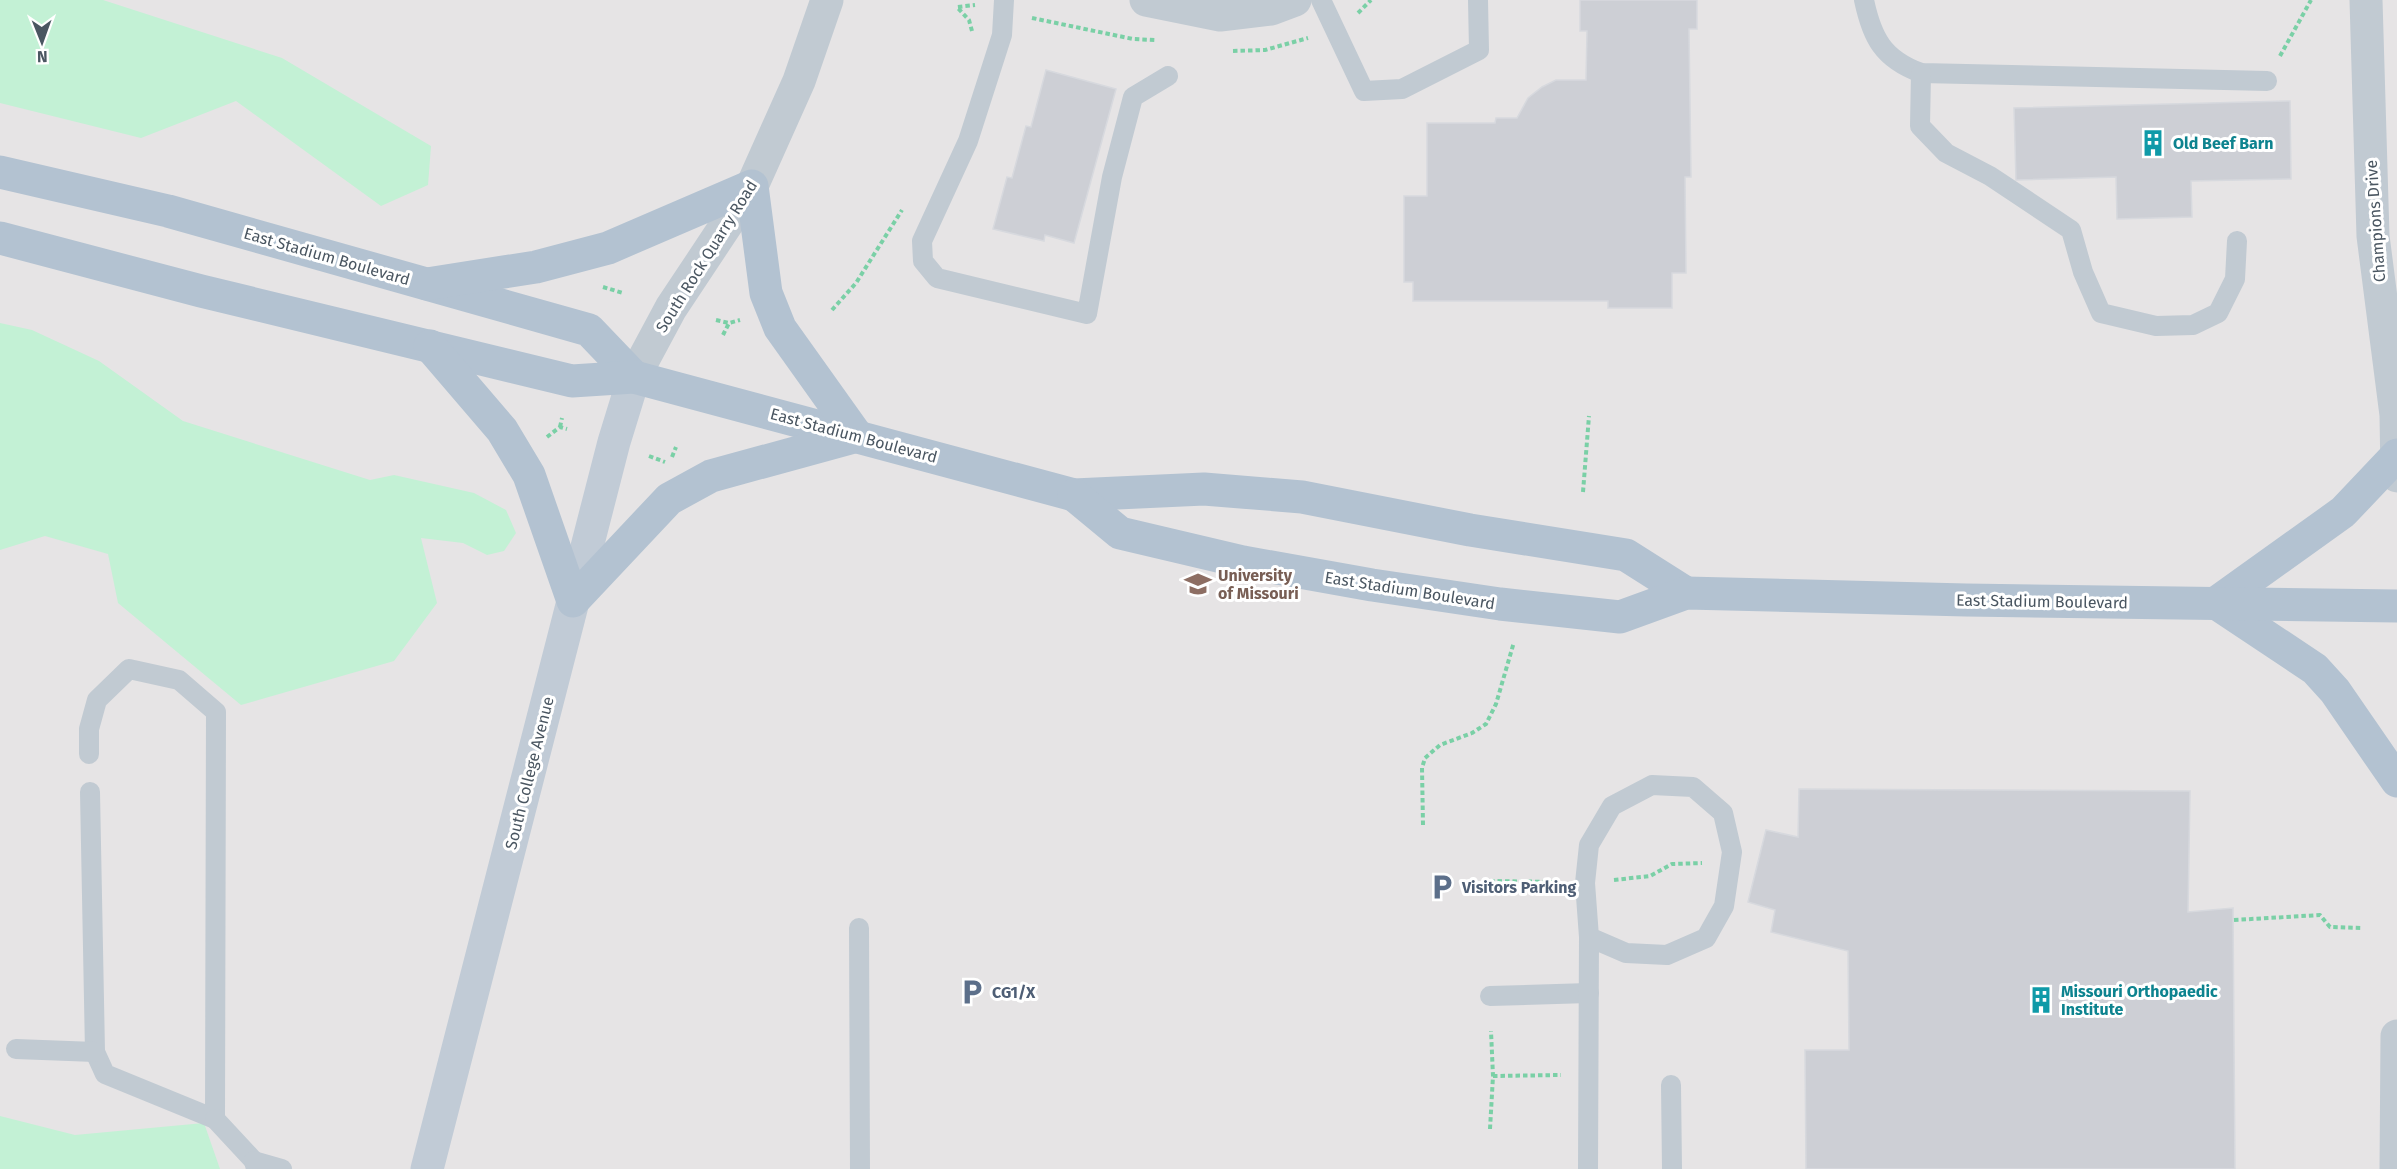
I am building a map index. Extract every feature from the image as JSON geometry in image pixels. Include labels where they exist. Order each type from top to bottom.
[{"type":"main road","name":"East Stadium Boulevard","points":[[0,172],[168,212],[589,330],[634,377]]},
{"type":"main road","points":[[427,284],[536,267],[608,248],[752,186],[766,293],[780,328],[857,436],[711,476],[669,499],[573,601],[529,475],[502,430],[430,346]]},
{"type":"main road","name":"East Stadium Boulevard","points":[[0,238],[201,291],[572,381],[634,377],[1074,495],[1204,489],[1302,497],[1470,530],[1626,555],[1686,593]]},
{"type":"main road","name":"South College Avenue","points":[[427,1169],[614,442],[634,377]]},
{"type":"main road","points":[[2397,455],[2343,512],[2216,603],[2315,669],[2335,691],[2397,781]]},
{"type":"main road","name":"East Stadium Boulevard","points":[[1074,495],[1120,533],[1243,562],[1372,585],[1500,604],[1620,617],[1686,593],[1942,600],[2397,606]]},
{"type":"street","name":"South Rock Quarry Road","points":[[634,377],[671,308],[752,186],[799,81],[827,0]]},
{"type":"street","points":[[1146,0],[1221,15],[1271,9],[1295,0]]},
{"type":"street","name":"Champions Drive","points":[[2366,0],[2373,236],[2396,415],[2397,476]]},
{"type":"street","points":[[2396,1169],[2397,1036]]},
{"type":"lane","points":[[1321,0],[1364,91],[1402,89],[1479,50],[1478,0]]},
{"type":"lane","points":[[1864,0],[1873,33],[1888,56],[1902,66],[1921,73],[2267,81]]},
{"type":"lane","points":[[1004,5],[1002,35],[968,141],[922,241],[923,261],[937,278],[1087,314],[1112,177],[1133,97],[1168,76]]},
{"type":"lane","points":[[1921,73],[1920,126],[1946,153],[2020,195],[2071,230],[2083,272],[2101,313],[2156,326],[2193,325],[2218,313],[2235,279],[2237,241]]},
{"type":"lane","points":[[89,754],[89,729],[97,700],[129,669],[179,680],[216,712],[215,1119]]},
{"type":"lane","points":[[1588,1169],[1589,937],[1585,883],[1589,845],[1612,806],[1652,785],[1693,787],[1723,813],[1732,852],[1724,906],[1706,938],[1667,955],[1626,953],[1589,937]]},
{"type":"lane","points":[[90,792],[95,1052],[105,1074],[215,1119],[255,1165],[282,1169]]},
{"type":"lane","points":[[859,928],[860,1169]]},
{"type":"lane","points":[[1490,996],[1589,993]]},
{"type":"lane","points":[[16,1049],[95,1052]]},
{"type":"lane","points":[[1671,1085],[1672,1169]]},
{"type":"path","points":[[1223,50],[1241,52],[1265,50],[1303,40],[1358,13],[1371,0]]},
{"type":"path","points":[[2287,42],[2311,0]]},
{"type":"path","points":[[972,32],[969,20],[957,7],[1004,5],[1133,39],[1161,41]]},
{"type":"path","points":[[831,310],[856,283],[907,200]]},
{"type":"path","points":[[716,320],[729,323],[746,318]]},
{"type":"path","points":[[723,335],[729,323]]},
{"type":"path","points":[[1583,492],[1588,416]]},
{"type":"path","points":[[543,439],[560,427],[562,418]]},
{"type":"path","points":[[560,427],[567,429]]},
{"type":"path","points":[[1423,825],[1422,768],[1425,758],[1440,745],[1472,733],[1486,724],[1496,704],[1515,638]]},
{"type":"path","points":[[1490,882],[1585,883],[1650,876],[1672,864],[1709,862],[1730,866]]},
{"type":"path","points":[[2234,921],[2320,915],[2330,927],[2362,928]]},
{"type":"path","points":[[1490,1129],[1493,1076],[1491,1031]]},
{"type":"path","points":[[1493,1076],[1558,1074],[1588,1088]]},
{"type":"shaded area","name":"University of Missouri","points":[[0,0],[2397,0],[2397,1169],[0,1169]]},
{"type":"green space","points":[[0,0],[103,0],[282,58],[431,146],[428,185],[381,206],[236,101],[141,138],[0,103]]},
{"type":"green space","points":[[0,323],[32,330],[99,361],[183,421],[370,480],[394,475],[474,493],[506,510],[516,533],[504,551],[487,555],[463,543],[421,538],[437,603],[394,661],[241,705],[118,603],[108,554],[45,536],[0,550]]},
{"type":"green space","points":[[0,1116],[75,1135],[204,1123],[220,1169],[0,1169]]},
{"type":"building","points":[[1580,0],[1697,0],[1697,29],[1689,29],[1691,177],[1685,177],[1686,273],[1672,273],[1672,308],[1608,308],[1608,301],[1413,301],[1413,282],[1404,282],[1404,196],[1427,196],[1427,123],[1495,123],[1496,118],[1517,118],[1528,98],[1542,87],[1556,80],[1586,80],[1587,31],[1580,31]]},
{"type":"building","points":[[1046,70],[1116,89],[1074,243],[1045,235],[1044,241],[993,229],[1007,177],[1012,178],[1026,126],[1031,127]]},
{"type":"building","name":"Old Beef Barn","points":[[2290,101],[2291,179],[2191,181],[2192,217],[2117,219],[2116,177],[2016,180],[2014,108]]},
{"type":"building","name":"Missouri Orthopaedic Institute","points":[[1799,789],[2190,791],[2188,912],[2233,908],[2235,1169],[1806,1169],[1805,1050],[1849,1050],[1848,951],[1771,932],[1775,910],[1748,902],[1766,830],[1798,837]]},
{"type":"place","name":"Old Beef Barn","points":[[2153,143]]},
{"type":"place","name":"University of Missouri","points":[[1198,584]]},
{"type":"place","name":"Visitors Parking","points":[[1442,887]]},
{"type":"place","name":"CG1/X","points":[[972,992]]},
{"type":"place","name":"Missouri Orthopaedic Institute","points":[[2041,1000]]}]
